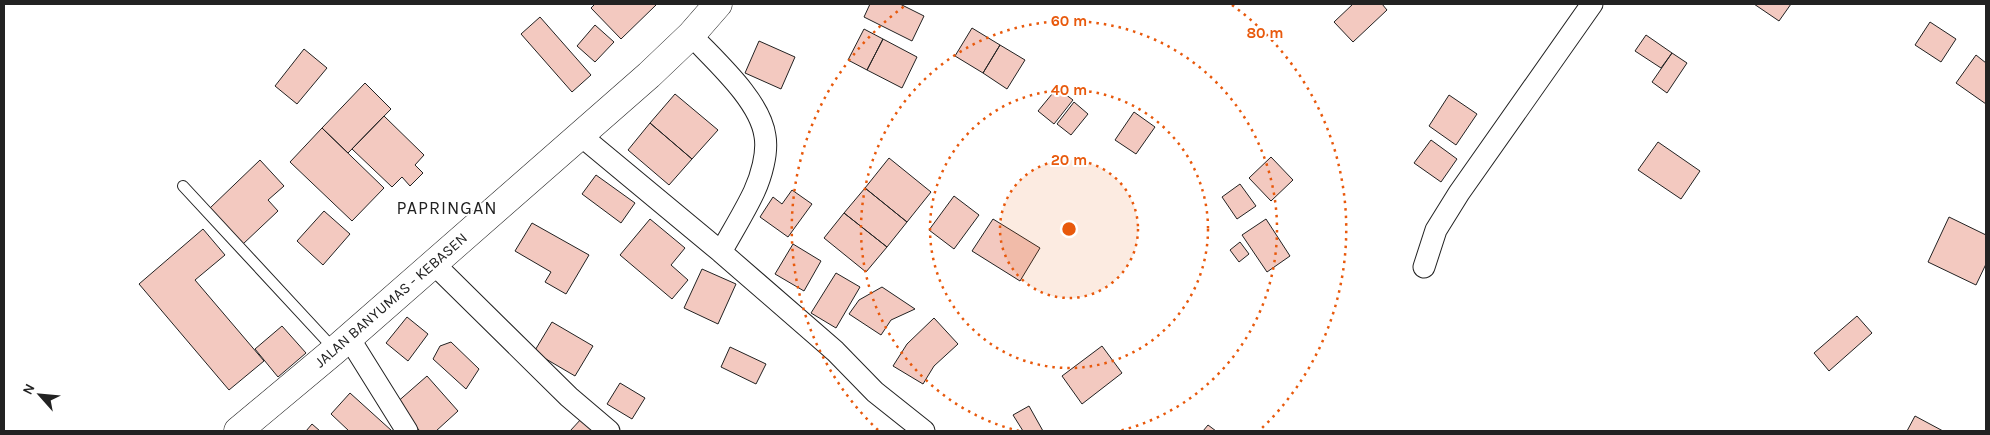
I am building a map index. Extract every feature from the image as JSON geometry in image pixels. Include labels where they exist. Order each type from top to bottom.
[{"type":"main road","name":"JALAN BANYUMAS - KEBASEN","points":[[238,431],[342,344],[433,262],[580,135],[691,36],[718,4]]},
{"type":"street","points":[[1424,267],[1436,230],[1459,193],[1592,4]]},
{"type":"street","points":[[691,36],[748,98],[765,136],[763,165],[755,190],[721,252]]},
{"type":"street","points":[[580,135],[721,252],[835,351],[876,392],[924,431]]},
{"type":"street","points":[[433,262],[569,398],[609,431]]},
{"type":"street","points":[[342,344],[407,431]]},
{"type":"lane","points":[[183,186],[342,344]]},
{"type":"building","points":[[595,4],[656,5],[621,39],[591,8]]},
{"type":"building","points":[[870,4],[900,4],[924,16],[912,41],[864,17]]},
{"type":"building","points":[[1353,4],[1382,4],[1387,10],[1353,42],[1334,22]]},
{"type":"building","points":[[1754,4],[1791,4],[1779,21]]},
{"type":"building","points":[[540,17],[591,75],[572,92],[521,34]]},
{"type":"building","points":[[1930,22],[1956,39],[1941,62],[1915,45]]},
{"type":"building","points":[[595,25],[614,42],[595,62],[577,46]]},
{"type":"building","points":[[972,28],[1000,45],[983,73],[955,56]]},
{"type":"building","points":[[864,29],[883,39],[867,70],[848,60]]},
{"type":"building","points":[[1646,35],[1672,53],[1661,68],[1635,51]]},
{"type":"building","points":[[883,39],[917,57],[902,88],[867,70]]},
{"type":"building","points":[[759,41],[795,57],[781,89],[745,73]]},
{"type":"building","points":[[1000,45],[1025,60],[1007,89],[983,73]]},
{"type":"building","points":[[304,49],[327,68],[297,104],[275,86]]},
{"type":"building","points":[[1672,53],[1687,63],[1667,93],[1652,82]]},
{"type":"building","points":[[1976,55],[1986,63],[1986,104],[1956,83]]},
{"type":"building","points":[[365,83],[391,109],[348,153],[322,128]]},
{"type":"building","points":[[1057,88],[1073,100],[1054,124],[1038,111]]},
{"type":"building","points":[[675,94],[718,130],[692,159],[650,123]]},
{"type":"building","points":[[1449,95],[1477,114],[1456,145],[1429,126]]},
{"type":"building","points":[[1074,102],[1088,114],[1071,135],[1057,124]]},
{"type":"building","points":[[1134,112],[1155,127],[1136,154],[1115,140]]},
{"type":"building","points":[[384,116],[424,155],[415,165],[423,173],[410,186],[402,177],[392,187],[352,149]]},
{"type":"building","points":[[650,123],[692,159],[669,185],[628,150]]},
{"type":"building","points":[[322,128],[384,188],[352,221],[290,162]]},
{"type":"building","points":[[1431,140],[1457,159],[1441,182],[1414,163]]},
{"type":"building","points":[[1658,142],[1700,171],[1681,199],[1638,170]]},
{"type":"building","points":[[1271,157],[1293,180],[1271,201],[1249,178]]},
{"type":"building","points":[[889,158],[931,192],[907,222],[865,188]]},
{"type":"building","points":[[260,160],[284,186],[268,200],[278,211],[243,244],[210,208]]},
{"type":"building","points":[[596,175],[635,203],[621,223],[582,194]]},
{"type":"building","points":[[1240,184],[1256,206],[1237,219],[1222,197]]},
{"type":"building","points":[[865,188],[907,222],[887,247],[844,213]]},
{"type":"building","points":[[792,190],[812,204],[788,237],[760,217],[773,197],[782,204]]},
{"type":"building","points":[[954,196],[979,215],[954,249],[929,230]]},
{"type":"building","points":[[324,211],[350,234],[323,265],[297,241]]},
{"type":"building","points":[[844,213],[887,247],[866,272],[824,238]]},
{"type":"building","points":[[1949,217],[1986,235],[1986,264],[1976,285],[1928,262]]},
{"type":"building","points":[[650,219],[685,248],[671,265],[688,280],[672,299],[620,255]]},
{"type":"building","points":[[993,219],[1040,248],[1020,281],[972,251]]},
{"type":"building","points":[[1266,219],[1290,256],[1267,272],[1242,235]]},
{"type":"building","points":[[532,223],[589,255],[566,294],[545,282],[551,272],[515,251]]},
{"type":"building","points":[[203,229],[225,255],[195,280],[264,361],[229,390],[139,284]]},
{"type":"building","points":[[1240,242],[1249,254],[1239,262],[1230,250]]},
{"type":"building","points":[[793,244],[821,261],[804,291],[775,274]]},
{"type":"building","points":[[702,269],[736,284],[718,324],[684,308]]},
{"type":"building","points":[[836,273],[860,287],[836,328],[811,313]]},
{"type":"building","points":[[882,287],[915,309],[891,320],[881,335],[849,314],[859,300]]},
{"type":"building","points":[[1857,316],[1872,333],[1829,371],[1814,353]]},
{"type":"building","points":[[407,317],[428,334],[408,361],[386,343]]},
{"type":"building","points":[[934,318],[958,344],[934,366],[923,384],[893,366],[907,344]]},
{"type":"building","points":[[552,322],[593,346],[575,376],[534,352]]},
{"type":"building","points":[[282,326],[306,353],[278,377],[255,349]]},
{"type":"building","points":[[451,342],[479,369],[466,389],[433,359],[440,346]]},
{"type":"building","points":[[1102,346],[1122,373],[1082,404],[1062,376]]},
{"type":"building","points":[[730,347],[766,364],[756,384],[721,367]]},
{"type":"building","points":[[427,376],[458,411],[436,431],[420,431],[395,404]]},
{"type":"building","points":[[620,383],[645,398],[632,419],[607,404]]},
{"type":"building","points":[[350,393],[392,431],[349,431],[331,414]]},
{"type":"building","points":[[1029,406],[1043,431],[1023,431],[1013,415]]},
{"type":"building","points":[[1915,416],[1943,431],[1907,431]]},
{"type":"building","points":[[582,418],[596,431],[570,431]]},
{"type":"building","points":[[312,424],[320,431],[306,431]]},
{"type":"building","points":[[1208,425],[1216,431],[1203,431]]},
{"type":"district","name":"PAPRINGAN","points":[[447,208]]}]
